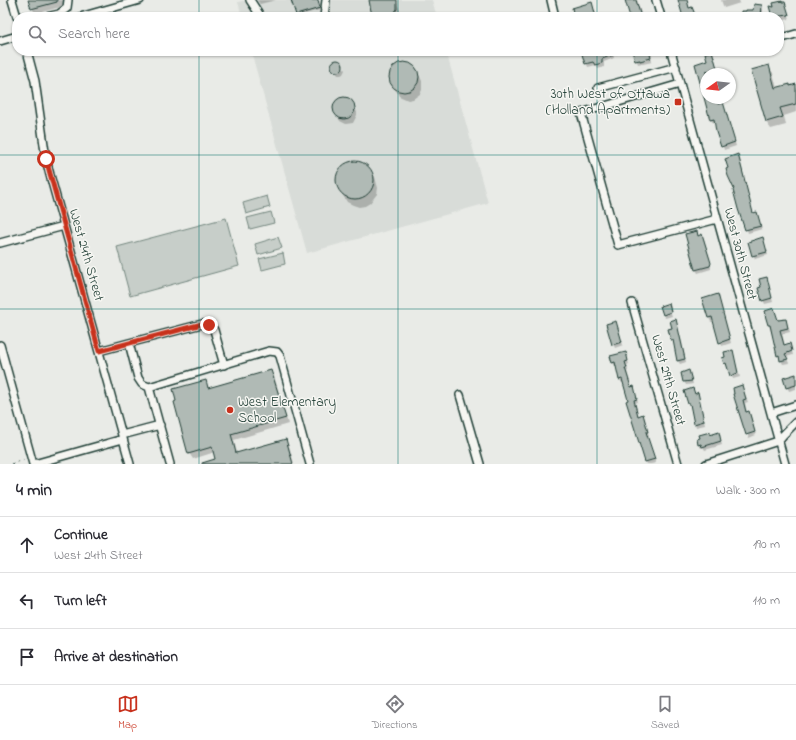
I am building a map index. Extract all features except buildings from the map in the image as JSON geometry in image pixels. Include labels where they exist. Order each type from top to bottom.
[{"type":"street","points":[[12,0],[16,12]]},
{"type":"street","points":[[62,12],[67,8],[68,0]]},
{"type":"street","points":[[106,0],[108,8]]},
{"type":"street","points":[[96,12],[137,0]]},
{"type":"street","points":[[250,0],[258,12]]},
{"type":"street","points":[[325,12],[326,0]]},
{"type":"street","points":[[551,0],[554,12]]},
{"type":"street","points":[[656,0],[660,12]]},
{"type":"street","points":[[784,38],[796,34]]},
{"type":"street","points":[[0,41],[12,37]]},
{"type":"street","name":"West 24th Street","points":[[28,56],[35,81],[47,164],[130,464]]},
{"type":"street","name":"West 30th Street","points":[[673,56],[785,464]]},
{"type":"street","points":[[598,88],[676,67]]},
{"type":"street","points":[[680,84],[581,113],[618,245],[717,219]]},
{"type":"street","points":[[0,243],[64,226]]},
{"type":"street","name":"West 29th Street","points":[[632,303],[678,464]]},
{"type":"street","points":[[99,351],[202,324],[209,325],[214,330],[224,365]]},
{"type":"street","points":[[129,343],[138,378],[142,384],[150,387],[269,351],[277,352],[280,356],[310,464]]},
{"type":"street","points":[[0,345],[33,464],[160,425]]},
{"type":"street","points":[[150,387],[170,464]]},
{"type":"street","points":[[460,395],[480,464]]},
{"type":"street","points":[[771,413],[796,405]]},
{"type":"street","points":[[706,464],[778,441],[796,422]]},
{"type":"shaded area","points":[[246,0],[432,0],[436,12],[241,12],[238,2]]},
{"type":"shaded area","points":[[252,56],[447,56],[488,203],[307,253]]},
{"type":"shaded area","points":[[267,196],[270,207],[246,214],[243,203]]},
{"type":"shaded area","points":[[271,212],[274,223],[250,229],[247,218]]},
{"type":"shaded area","points":[[226,218],[239,266],[130,296],[117,247]]},
{"type":"shaded area","points":[[278,237],[282,248],[258,255],[255,244]]},
{"type":"shaded area","points":[[283,253],[285,264],[262,270],[259,259]]},
{"type":"place","name":"30th West of Ottawa (Holland Apartments)","points":[[678,102]]},
{"type":"place","name":"West Elementary School","points":[[230,410]]},
{"type":"route","points":[[46,159],[99,351],[202,324],[209,325]]}]
